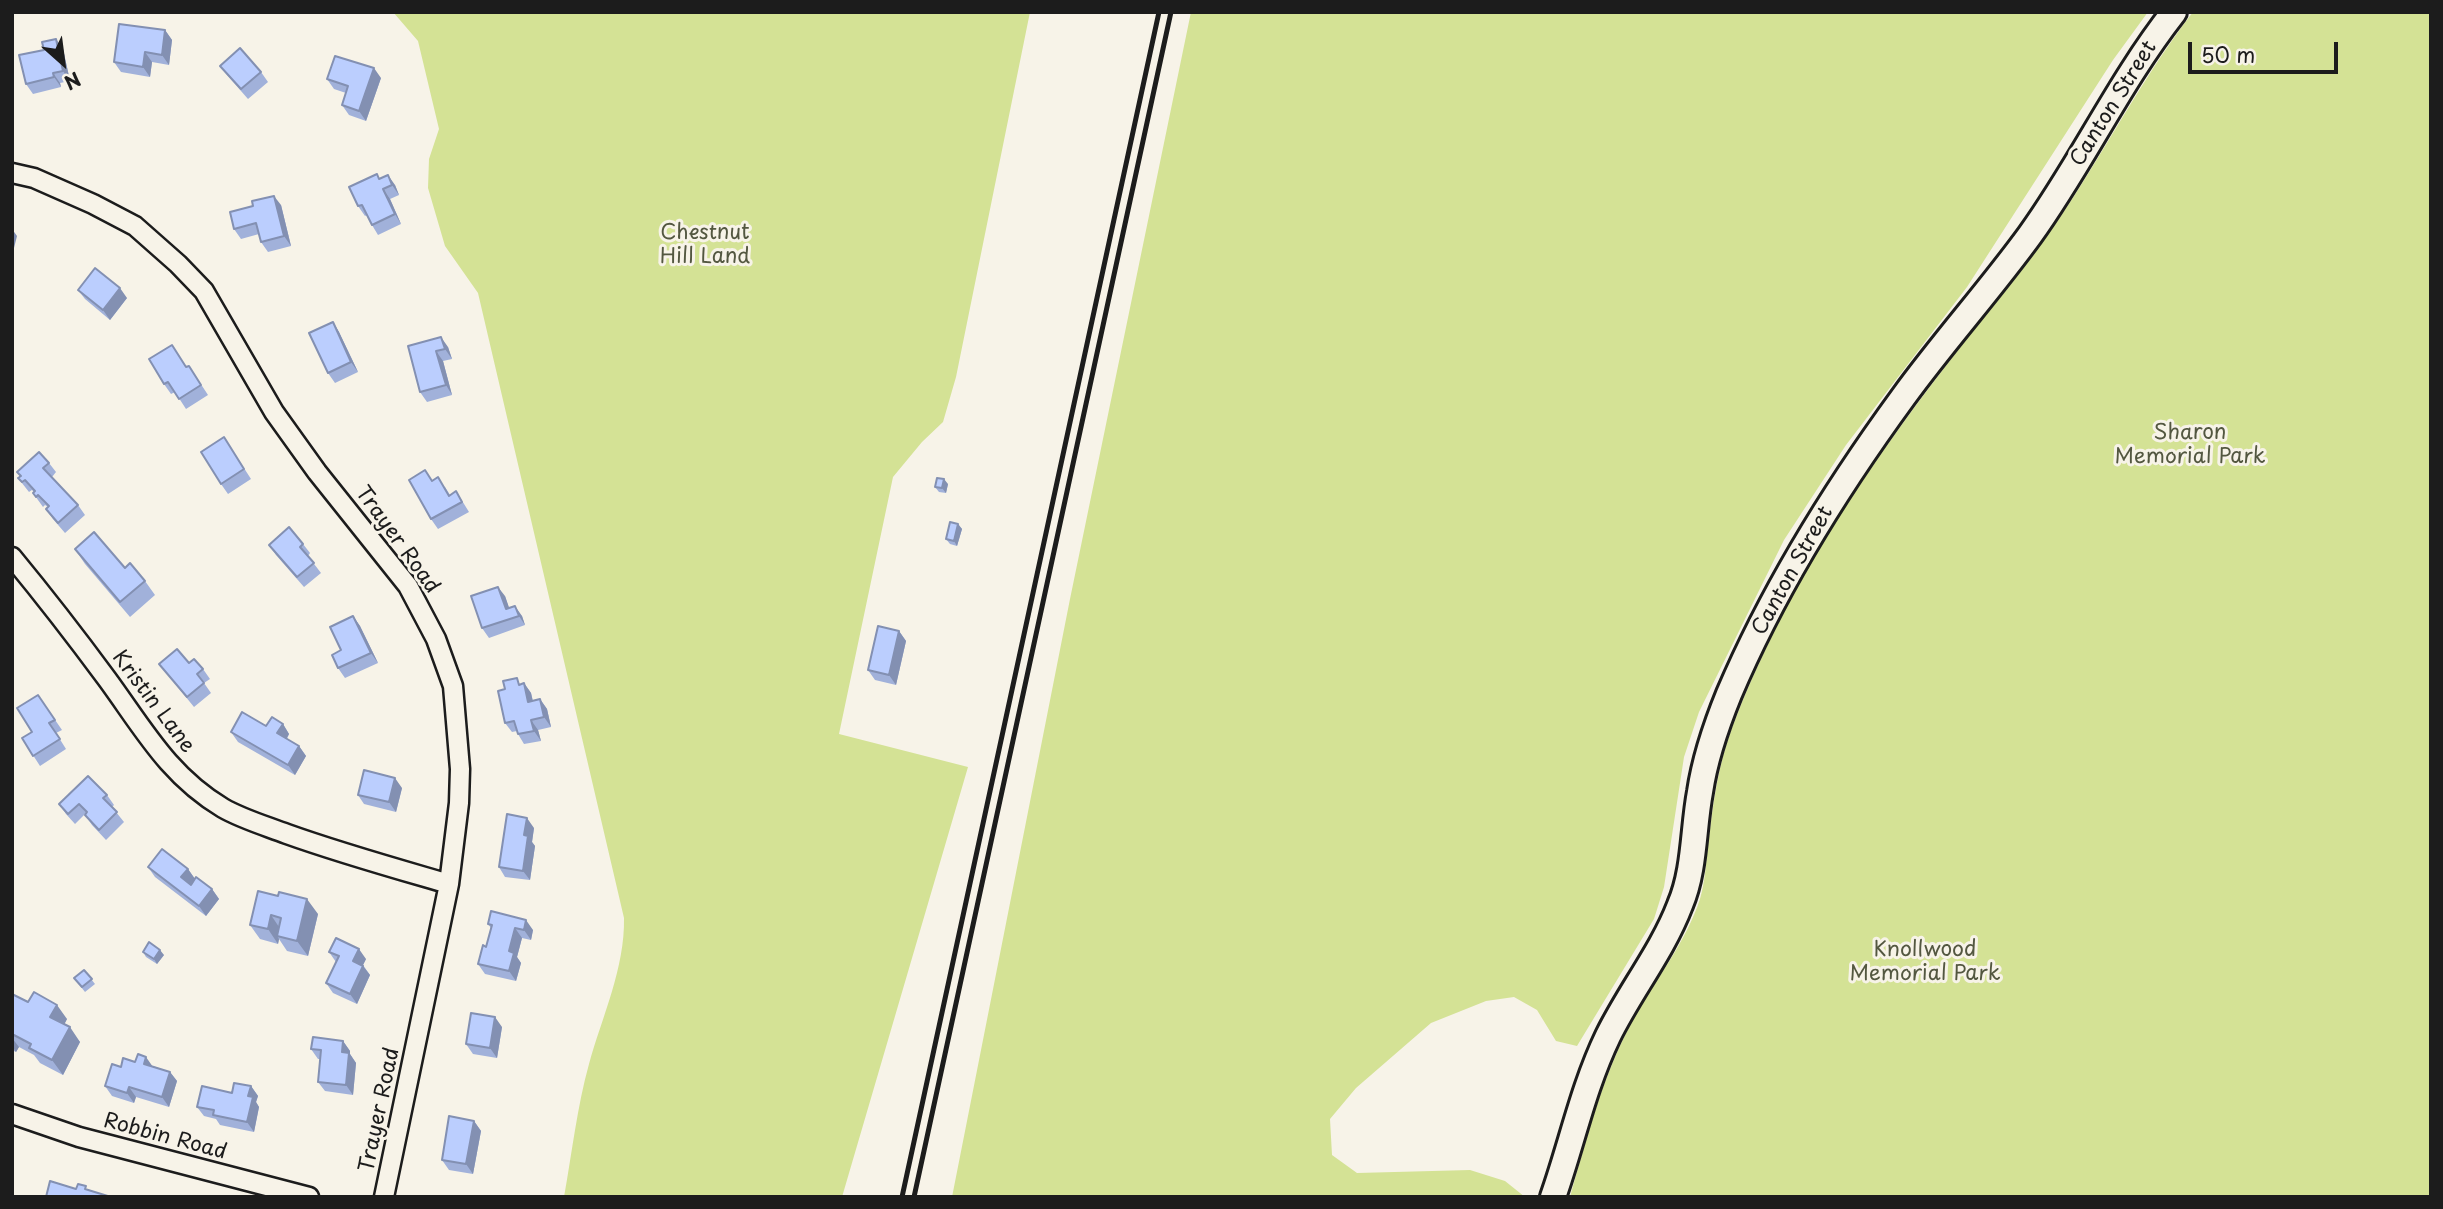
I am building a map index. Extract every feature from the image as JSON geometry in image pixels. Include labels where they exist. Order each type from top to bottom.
[{"type":"street","name":"Canton Street","points":[[1553,1197],[1592,1071],[1621,1010],[1666,937],[1685,894],[1699,793],[1714,732],[1738,674],[1782,586],[1851,472],[1903,397],[2050,206],[2141,57],[2174,12]]},
{"type":"street","name":"Trayer Road","points":[[12,173],[34,178],[135,226],[204,291],[274,412],[317,472],[408,586],[436,639],[453,686],[460,769],[459,803],[449,884],[384,1197]]},
{"type":"street","name":"Kristin Lane","points":[[12,557],[108,681],[148,739],[182,778],[223,808],[263,825],[330,850],[449,884]]},
{"type":"street","name":"Robbin Road","points":[[12,1114],[79,1137],[309,1197]]},
{"type":"green space","name":"Chestnut Hill Land","points":[[393,12],[1030,12],[956,377],[943,422],[893,477],[839,734],[968,767],[842,1197],[564,1197],[585,1080],[617,974],[624,918],[478,293],[445,246],[428,188],[429,159],[439,129],[418,41]]},
{"type":"green space","points":[[1191,12],[2148,12],[2113,60],[1967,287],[1846,445],[1784,540],[1699,712],[1684,757],[1664,887],[1654,919],[1577,1046],[1556,1041],[1537,1010],[1514,997],[1486,1001],[1431,1023],[1356,1088],[1330,1119],[1332,1155],[1357,1173],[1470,1170],[1505,1181],[1525,1197],[952,1197],[1070,599]]},
{"type":"green space","points":[[2193,12],[2431,12],[2431,1197],[1570,1197],[1613,1061],[1634,1018],[1687,930],[1700,899],[1723,754],[1753,676],[1800,582],[1885,448],[2064,212],[2154,68]]},
{"type":"building","points":[[119,24],[165,30],[162,55],[145,52],[143,67],[114,62]]},
{"type":"building","points":[[56,39],[63,71],[53,73],[54,77],[26,84],[19,55],[44,50],[42,42]]},
{"type":"building","points":[[240,48],[261,72],[241,89],[220,66]]},
{"type":"building","points":[[335,56],[374,68],[359,111],[342,105],[348,86],[327,79]]},
{"type":"building","points":[[377,174],[379,179],[388,175],[392,185],[383,189],[395,214],[372,225],[362,205],[358,206],[349,187]]},
{"type":"building","points":[[274,196],[284,236],[261,242],[256,223],[234,229],[230,212],[253,206],[252,201]]},
{"type":"building","points":[[95,268],[120,288],[103,310],[78,290]]},
{"type":"building","points":[[333,322],[351,362],[328,373],[309,333]]},
{"type":"building","points":[[441,337],[445,349],[436,351],[446,385],[420,392],[408,346]]},
{"type":"building","points":[[172,345],[201,385],[179,399],[168,382],[164,384],[149,359]]},
{"type":"building","points":[[224,437],[244,469],[221,484],[201,452]]},
{"type":"building","points":[[39,452],[49,463],[43,468],[78,505],[58,523],[46,509],[49,506],[38,495],[36,497],[33,493],[35,491],[25,480],[22,482],[18,478],[21,476],[17,472]]},
{"type":"building","points":[[425,470],[432,481],[438,477],[449,496],[456,491],[462,502],[431,519],[409,480]]},
{"type":"building","points":[[937,478],[944,479],[942,488],[935,487]]},
{"type":"building","points":[[950,522],[958,524],[954,541],[946,539]]},
{"type":"building","points":[[289,527],[303,544],[300,547],[314,563],[297,577],[269,545]]},
{"type":"building","points":[[94,532],[125,568],[130,563],[145,581],[120,602],[75,549]]},
{"type":"building","points":[[498,587],[506,609],[515,606],[519,616],[482,628],[471,596]]},
{"type":"building","points":[[353,616],[371,653],[338,668],[332,655],[341,650],[330,627]]},
{"type":"building","points":[[878,626],[899,631],[889,675],[868,670]]},
{"type":"building","points":[[177,649],[189,663],[194,659],[203,669],[197,674],[204,683],[187,697],[159,664]]},
{"type":"building","points":[[517,678],[519,685],[524,683],[528,702],[540,699],[544,717],[531,720],[534,731],[518,734],[514,721],[505,723],[498,691],[505,689],[503,681]]},
{"type":"building","points":[[38,695],[55,720],[49,723],[60,739],[33,756],[22,738],[32,732],[17,708]]},
{"type":"building","points":[[242,712],[266,726],[272,717],[283,724],[277,733],[299,746],[288,765],[231,732]]},
{"type":"building","points":[[364,770],[395,778],[389,802],[358,795]]},
{"type":"building","points":[[88,776],[107,795],[103,798],[117,812],[99,830],[79,804],[68,814],[59,804]]},
{"type":"building","points":[[507,814],[527,818],[524,835],[528,836],[523,871],[499,867]]},
{"type":"building","points":[[162,849],[188,869],[181,877],[191,885],[196,877],[212,889],[199,906],[148,867]]},
{"type":"building","points":[[258,891],[278,896],[279,892],[307,899],[297,941],[277,936],[281,918],[271,915],[268,929],[250,925]]},
{"type":"building","points":[[491,911],[526,920],[524,930],[515,928],[509,951],[514,953],[509,971],[478,964],[492,925],[488,924]]},
{"type":"building","points":[[336,938],[359,949],[353,961],[363,966],[350,994],[326,983],[339,956],[329,952]]},
{"type":"building","points":[[149,942],[160,950],[154,959],[143,952]]},
{"type":"building","points":[[84,970],[92,979],[82,987],[74,978]]},
{"type":"building","points":[[34,992],[57,1005],[50,1017],[70,1027],[52,1060],[29,1048],[31,1044],[12,1034],[12,994],[28,1002]]},
{"type":"building","points":[[471,1013],[495,1017],[490,1048],[466,1044]]},
{"type":"building","points":[[313,1037],[343,1041],[342,1052],[349,1053],[346,1085],[318,1082],[321,1050],[311,1049]]},
{"type":"building","points":[[138,1054],[146,1057],[144,1064],[170,1072],[162,1097],[129,1087],[127,1093],[105,1086],[112,1064],[121,1067],[123,1058],[135,1062]]},
{"type":"building","points":[[234,1083],[251,1086],[248,1096],[253,1097],[247,1122],[213,1115],[214,1110],[197,1107],[202,1086],[232,1093]]},
{"type":"building","points":[[449,1116],[474,1121],[466,1164],[442,1160]]},
{"type":"building","points":[[50,1181],[76,1189],[78,1184],[86,1186],[85,1189],[111,1197],[46,1197]]},
{"type":"railway","points":[[902,1197],[1159,12]]},
{"type":"railway","points":[[914,1197],[1171,12]]},
{"type":"park label","name":"Sharon Memorial Park","points":[[2190,445]]},
{"type":"park label","name":"Knollwood Memorial Park","points":[[1925,962]]}]
